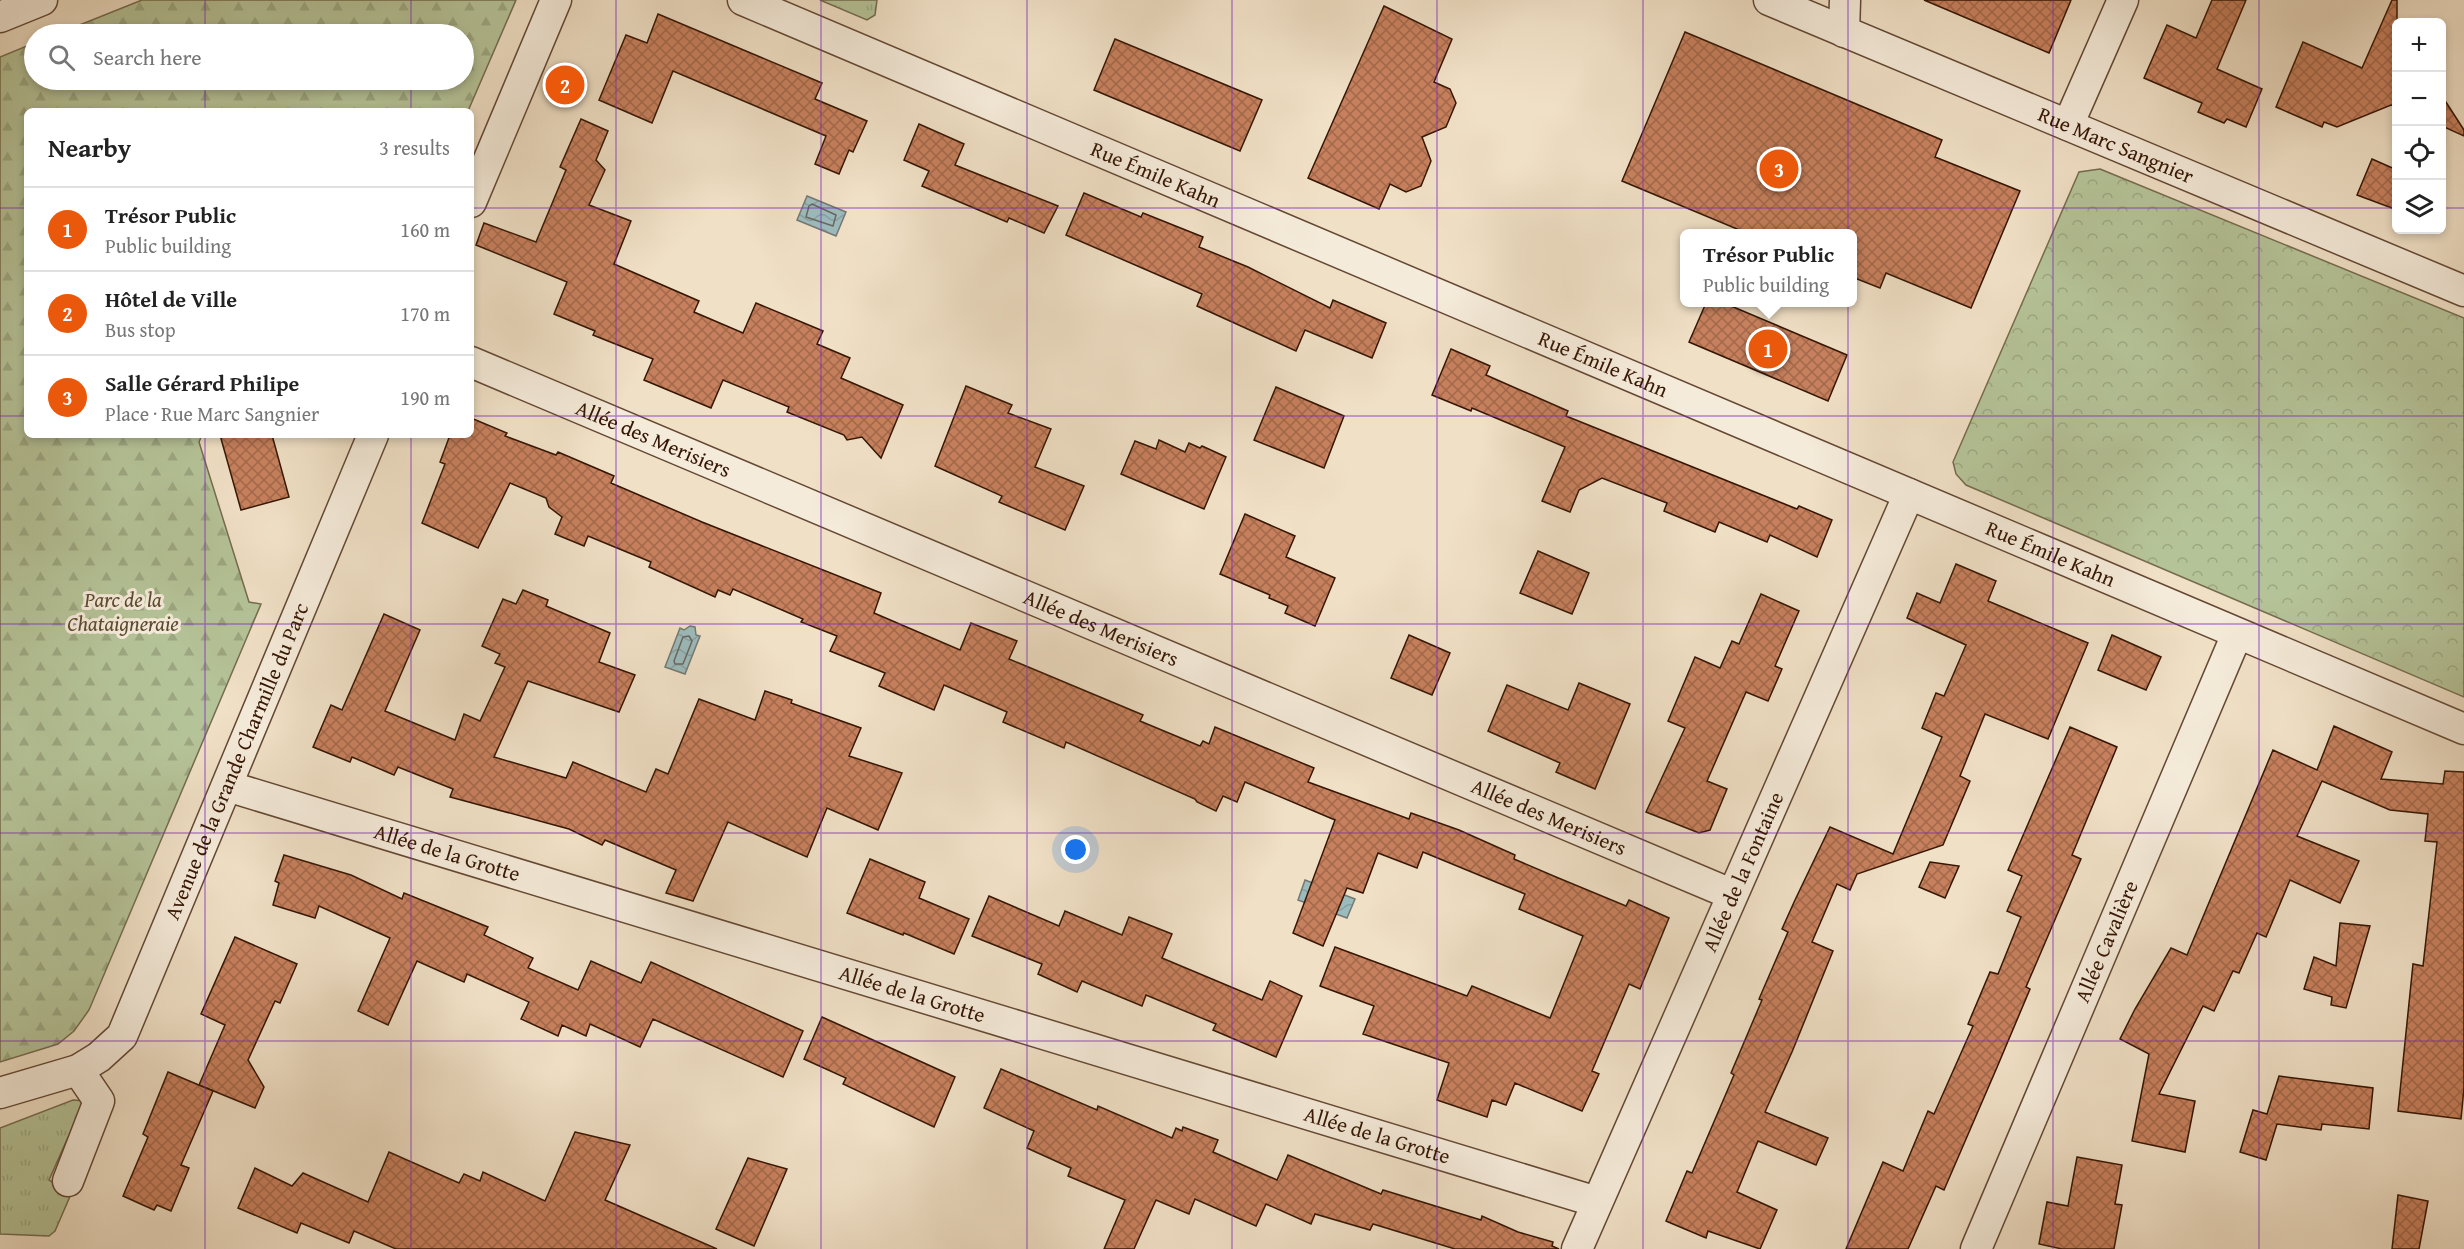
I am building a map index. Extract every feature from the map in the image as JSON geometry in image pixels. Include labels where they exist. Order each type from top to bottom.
[{"type":"street","points":[[474,195],[556,0]]},
{"type":"street","name":"Rue Émile Kahn","points":[[743,0],[2464,729]]},
{"type":"street","name":"Rue Marc Sangnier","points":[[1769,0],[2464,291]]},
{"type":"street","points":[[1844,32],[1845,0]]},
{"type":"street","points":[[2068,125],[2123,0]]},
{"type":"street","points":[[0,17],[37,1]]},
{"type":"street","name":"Allée des Merisiers","points":[[474,363],[1731,894]]},
{"type":"street","name":"Avenue de la Grande Charmille du Parc","points":[[0,1093],[78,1070],[99,1057],[122,1036],[372,438]]},
{"type":"street","name":"Allée de la Fontaine","points":[[1576,1249],[1909,494]]},
{"type":"street","name":"Allée Cavalière","points":[[1976,1249],[2237,634]]},
{"type":"street","name":"Allée de la Grotte","points":[[227,786],[1597,1202]]},
{"type":"street","points":[[68,1181],[99,1101],[78,1070]]},
{"type":"green space","name":"Parc de la Chataigneraie","points":[[142,0],[516,0],[469,108],[24,108],[24,438],[201,438],[199,442],[249,602],[261,604],[89,1010],[74,1031],[58,1044],[0,1062],[0,57],[24,47],[24,90],[474,90],[474,24],[82,24]]},
{"type":"green space","points":[[820,0],[877,0],[875,15],[867,20]]},
{"type":"green space","points":[[2100,169],[2464,318],[2464,697],[1966,485],[1956,474],[1953,462],[2079,172]]},
{"type":"green space","points":[[73,1100],[85,1101],[77,1132],[70,1133],[49,1180],[71,1194],[55,1231],[49,1236],[0,1234],[0,1128]]},
{"type":"water","points":[[807,196],[846,212],[836,236],[797,220]]},
{"type":"water","points":[[690,626],[695,627],[696,635],[700,636],[685,674],[665,667],[680,628],[684,630]]},
{"type":"water","points":[[1305,880],[1355,899],[1347,918],[1298,900]]},
{"type":"building","points":[[1924,0],[2071,0],[2049,53]]},
{"type":"building","points":[[2212,0],[2246,0],[2217,69],[2262,89],[2246,127],[2227,119],[2224,123],[2198,112],[2202,103],[2144,78],[2167,25],[2196,38]]},
{"type":"building","points":[[2392,0],[2397,0],[2397,18],[2392,18],[2392,105],[2337,127],[2324,122],[2322,127],[2276,107],[2303,42],[2362,68]]},
{"type":"building","points":[[1384,6],[1452,39],[1434,82],[1450,89],[1456,103],[1446,127],[1422,137],[1431,161],[1421,186],[1406,192],[1390,184],[1379,209],[1308,178]]},
{"type":"building","points":[[658,14],[822,83],[815,99],[867,121],[853,152],[849,150],[839,174],[815,164],[826,136],[673,71],[652,123],[599,100],[626,35],[647,43]]},
{"type":"building","points":[[1685,32],[1942,140],[1935,157],[2020,191],[1971,308],[1886,273],[1880,288],[1857,279],[1857,229],[1737,229],[1622,181]]},
{"type":"building","points":[[1115,39],[1262,100],[1240,151],[1094,90]]},
{"type":"building","points":[[2446,102],[2464,130],[2464,136],[2446,128]]},
{"type":"building","points":[[581,119],[608,131],[596,160],[605,170],[589,205],[631,221],[614,264],[699,301],[694,312],[743,333],[756,303],[823,331],[817,344],[850,358],[841,378],[903,405],[881,458],[862,437],[847,440],[844,435],[787,412],[789,407],[723,380],[711,408],[644,380],[653,359],[593,335],[595,331],[554,314],[567,282],[476,245],[484,223],[536,242],[566,170],[560,167]]},
{"type":"building","points":[[919,124],[964,144],[955,165],[1058,206],[1044,233],[1009,218],[1007,222],[922,186],[929,171],[904,160]]},
{"type":"building","points":[[2372,159],[2392,168],[2392,208],[2357,195]]},
{"type":"building","points":[[1084,193],[1141,217],[1143,213],[1203,237],[1199,247],[1248,267],[1330,308],[1333,300],[1386,323],[1372,358],[1305,330],[1296,351],[1197,306],[1202,294],[1066,235]]},
{"type":"building","points":[[1704,307],[1733,307],[1847,355],[1828,401],[1689,342]]},
{"type":"building","points":[[1451,349],[1490,366],[1486,375],[1568,411],[1566,416],[1797,509],[1799,506],[1832,520],[1817,557],[1770,535],[1767,542],[1719,522],[1715,532],[1664,511],[1667,503],[1602,478],[1579,490],[1570,512],[1542,501],[1565,447],[1472,408],[1471,411],[1432,395]]},
{"type":"building","points":[[966,386],[1012,405],[1008,413],[1051,429],[1035,467],[1084,486],[1065,530],[999,502],[1002,496],[935,466]]},
{"type":"building","points":[[1276,387],[1344,416],[1324,468],[1254,440]]},
{"type":"building","points":[[474,419],[507,433],[505,436],[556,455],[558,452],[614,476],[611,483],[702,522],[881,593],[874,613],[960,650],[971,623],[1017,641],[1009,659],[1143,715],[1140,721],[1200,746],[1203,741],[1209,744],[1215,727],[1314,768],[1308,782],[1409,819],[1411,813],[1459,830],[1515,855],[1514,859],[1556,877],[1626,906],[1629,900],[1669,918],[1640,989],[1629,984],[1592,1071],[1599,1074],[1582,1111],[1515,1083],[1506,1105],[1492,1100],[1487,1117],[1437,1100],[1449,1063],[1363,1034],[1374,1006],[1320,986],[1335,947],[1467,996],[1472,986],[1550,1018],[1583,936],[1519,909],[1525,894],[1423,852],[1417,868],[1378,853],[1363,893],[1347,888],[1323,946],[1293,933],[1335,820],[1245,782],[1237,802],[1223,796],[1216,811],[1195,799],[1066,742],[1064,748],[1003,722],[1007,712],[944,685],[934,710],[879,686],[885,673],[830,651],[837,636],[801,622],[803,619],[733,589],[730,595],[718,590],[715,597],[649,567],[651,562],[588,536],[584,546],[555,534],[562,517],[549,507],[546,498],[510,483],[478,548],[422,523],[445,464],[440,462],[449,438],[474,438]]},
{"type":"building","points":[[221,438],[273,438],[289,497],[241,510]]},
{"type":"building","points":[[1159,440],[1185,452],[1189,443],[1226,457],[1204,509],[1121,474],[1135,441],[1156,449]]},
{"type":"building","points":[[1245,514],[1295,536],[1286,557],[1335,578],[1315,626],[1285,613],[1288,606],[1269,598],[1270,595],[1220,574]]},
{"type":"building","points":[[1538,551],[1589,573],[1572,614],[1520,593]]},
{"type":"building","points":[[1956,564],[1996,581],[1988,601],[2088,643],[2048,739],[1985,714],[1960,776],[1970,781],[1943,845],[1857,874],[1850,890],[1837,884],[1812,942],[1833,951],[1765,1112],[1828,1138],[1816,1165],[1758,1141],[1737,1192],[1777,1210],[1760,1249],[1708,1231],[1706,1238],[1666,1221],[1687,1171],[1692,1173],[1734,1075],[1731,1073],[1788,932],[1782,929],[1795,900],[1830,827],[1893,854],[1942,737],[1922,728],[1936,693],[1944,696],[1966,645],[1907,618],[1917,593],[1940,603]]},
{"type":"building","points":[[523,590],[548,600],[546,606],[610,633],[599,662],[635,675],[619,712],[528,681],[494,757],[566,778],[573,762],[646,792],[656,769],[668,774],[699,699],[755,720],[765,691],[792,700],[791,703],[861,728],[849,756],[902,773],[878,830],[827,808],[807,857],[728,822],[693,901],[666,893],[676,870],[605,840],[602,845],[569,829],[450,797],[453,789],[398,767],[394,775],[352,757],[350,762],[313,747],[331,705],[342,710],[384,614],[420,630],[385,711],[455,740],[464,714],[480,721],[505,667],[495,663],[500,654],[482,646],[503,599],[516,604]]},
{"type":"building","points":[[1761,594],[1799,611],[1775,666],[1782,669],[1768,701],[1746,692],[1707,781],[1727,789],[1710,830],[1699,833],[1646,812],[1685,728],[1668,721],[1695,657],[1720,668],[1732,641],[1739,644]]},
{"type":"building","points":[[1409,635],[1450,653],[1432,695],[1391,678]]},
{"type":"building","points":[[2112,635],[2161,657],[2146,690],[2098,670]]},
{"type":"building","points":[[1579,683],[1630,704],[1595,789],[1556,772],[1560,763],[1488,731],[1507,685],[1568,710]]},
{"type":"building","points":[[2334,726],[2392,752],[2381,779],[2443,784],[2445,771],[2464,772],[2464,1088],[2461,1119],[2398,1111],[2413,964],[2423,966],[2437,842],[2425,841],[2428,814],[2390,810],[2322,781],[2297,836],[2359,861],[2340,903],[2290,880],[2266,937],[2257,933],[2239,973],[2233,971],[2214,1011],[2203,1006],[2159,1094],[2195,1101],[2185,1152],[2132,1141],[2149,1054],[2120,1039],[2171,948],[2187,955],[2273,750],[2317,770]]},
{"type":"building","points":[[2070,727],[2117,747],[2072,855],[2081,859],[2026,987],[2030,989],[1998,1065],[1944,1190],[1936,1186],[1908,1249],[1846,1249],[1883,1162],[1903,1171],[1928,1111],[1934,1114],[1973,1026],[1968,1024],[1990,972],[1998,974],[2021,917],[2007,911],[2022,876],[2008,870]]},
{"type":"building","points":[[284,855],[351,875],[402,899],[404,893],[488,927],[484,935],[533,958],[528,968],[578,990],[591,961],[641,983],[651,962],[803,1031],[783,1077],[653,1019],[640,1047],[590,1024],[586,1036],[562,1025],[558,1036],[521,1019],[529,1002],[467,974],[464,982],[417,961],[388,1025],[358,1011],[390,938],[319,906],[315,918],[273,905],[279,883],[275,881]]},
{"type":"building","points":[[870,859],[925,882],[919,898],[969,919],[954,954],[847,913]]},
{"type":"building","points":[[1930,862],[1959,866],[1945,898],[1919,887]]},
{"type":"building","points":[[989,896],[1059,926],[1065,911],[1122,935],[1129,917],[1172,934],[1162,958],[1262,1000],[1270,981],[1302,996],[1276,1057],[1213,1030],[1216,1024],[1146,995],[1142,1006],[1082,981],[1077,992],[1038,974],[1042,964],[972,936]]},
{"type":"building","points":[[2340,923],[2370,926],[2346,1008],[2331,1005],[2332,997],[2304,989],[2314,957],[2336,966]]},
{"type":"building","points":[[235,937],[297,964],[280,1003],[275,1001],[248,1060],[264,1087],[255,1108],[199,1085],[225,1025],[201,1014]]},
{"type":"building","points":[[822,1017],[955,1077],[934,1127],[843,1084],[846,1078],[804,1059]]},
{"type":"building","points":[[1001,1069],[1097,1110],[1098,1106],[1172,1138],[1176,1128],[1182,1131],[1183,1127],[1218,1140],[1213,1152],[1277,1180],[1288,1155],[1381,1194],[1383,1190],[1481,1220],[1482,1216],[1518,1232],[1553,1242],[1552,1246],[1559,1249],[1455,1249],[1373,1224],[1370,1230],[1315,1214],[1311,1224],[1266,1204],[1256,1226],[1195,1199],[1189,1214],[1156,1200],[1134,1249],[1104,1249],[1125,1200],[1068,1176],[1071,1168],[1027,1148],[1034,1131],[984,1108]]},
{"type":"building","points":[[168,1072],[213,1091],[181,1165],[189,1168],[171,1211],[157,1205],[154,1210],[123,1196],[148,1137],[143,1134]]},
{"type":"building","points":[[2279,1076],[2373,1088],[2369,1129],[2322,1124],[2321,1130],[2277,1124],[2266,1160],[2240,1152],[2253,1110],[2267,1114]]},
{"type":"building","points":[[575,1132],[630,1145],[605,1200],[717,1249],[396,1249],[354,1231],[349,1243],[301,1223],[297,1233],[238,1208],[255,1168],[292,1186],[303,1173],[368,1202],[389,1152],[459,1183],[464,1174],[480,1181],[483,1172],[545,1201]]},
{"type":"building","points":[[2077,1157],[2122,1165],[2115,1204],[2122,1205],[2114,1249],[2062,1249],[2039,1244],[2047,1202],[2068,1206]]},
{"type":"building","points":[[748,1158],[787,1169],[754,1246],[716,1229]]},
{"type":"building","points":[[2398,1195],[2428,1201],[2419,1249],[2392,1249]]},
{"type":"place","name":"Hôtel de Ville","points":[[565,85]]},
{"type":"place","name":"Salle Gérard Philipe","points":[[1779,169]]},
{"type":"place","name":"Trésor Public","points":[[1768,349]]}]
